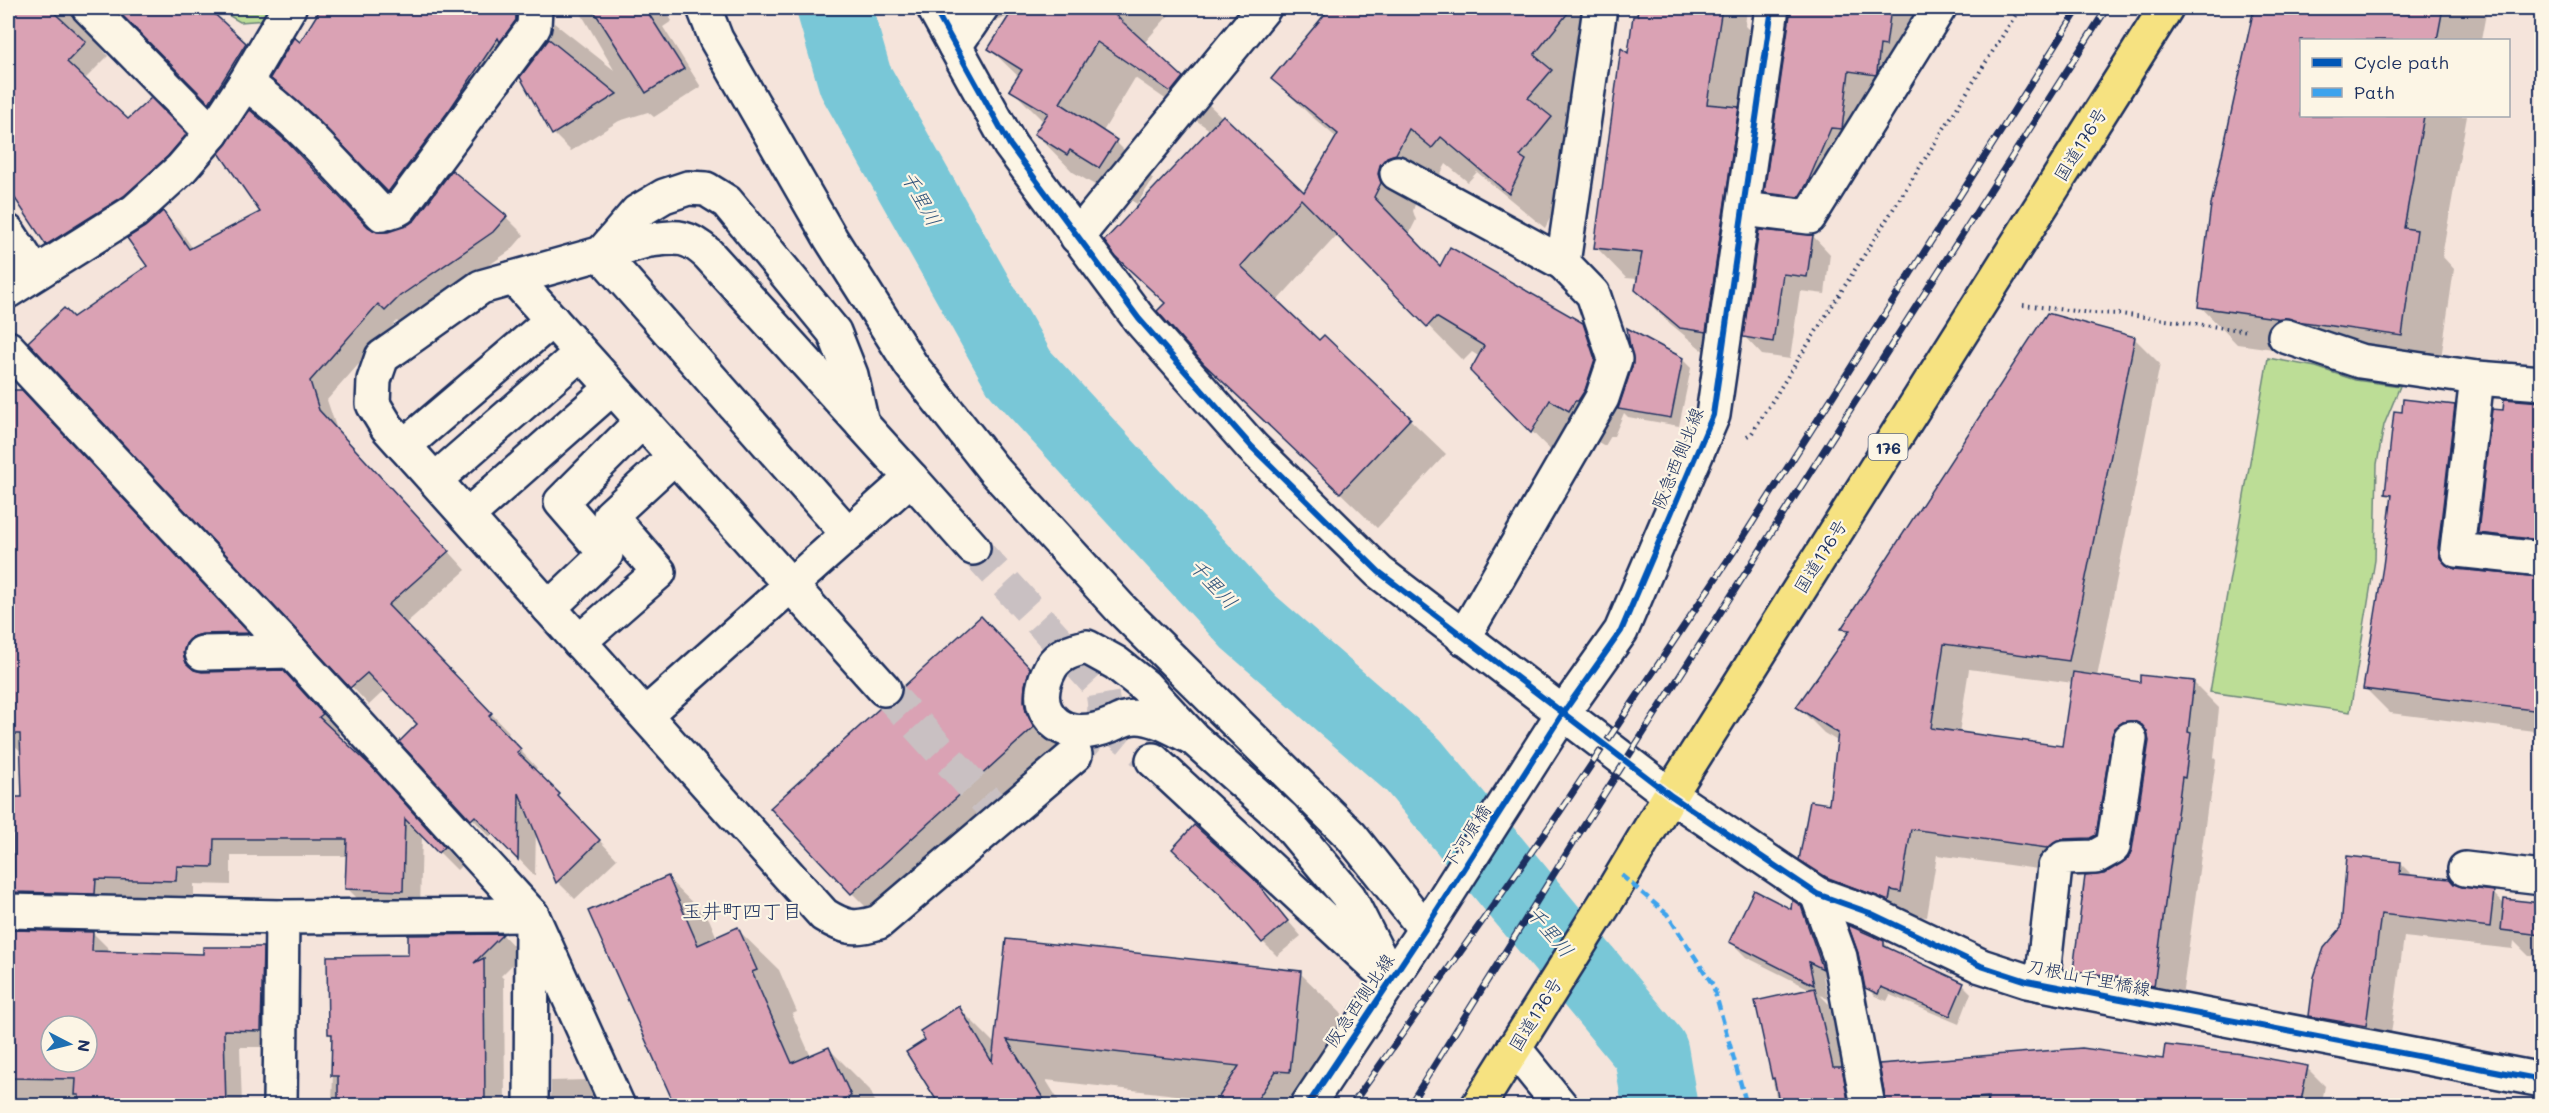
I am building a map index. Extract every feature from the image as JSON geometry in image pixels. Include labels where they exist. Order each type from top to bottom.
[{"type":"highway","name":"国道176号","points":[[1478,1106],[1670,795],[2166,8]]},
{"type":"street","points":[[89,8],[212,133]]},
{"type":"street","points":[[8,291],[135,211],[181,169],[212,133],[245,84],[289,8]]},
{"type":"street","points":[[245,84],[264,96],[322,151],[382,214],[400,208],[408,199],[534,27],[535,8]]},
{"type":"street","points":[[704,8],[716,39],[825,229],[911,365],[994,470],[1121,609],[1351,836],[1430,920]]},
{"type":"street","name":"刀根山千里橋線","points":[[934,8],[1010,146],[1139,319],[1252,447],[1379,572],[1670,795],[1817,894],[1870,913],[1981,966],[2042,984],[2541,1080]]},
{"type":"street","points":[[955,46],[981,8]]},
{"type":"street","points":[[1563,263],[1600,8]]},
{"type":"street","name":"阪急西側北線","points":[[1522,777],[1563,713],[1621,631],[1713,415],[1772,8]]},
{"type":"street","points":[[1744,209],[1809,217],[1939,8]]},
{"type":"street","points":[[1077,237],[1260,9]]},
{"type":"street","points":[[1397,173],[1563,263],[1593,294],[1615,359],[1602,398],[1463,638]]},
{"type":"street","points":[[600,254],[637,212],[664,196],[688,188],[706,189],[727,202],[834,332],[851,375],[862,424]]},
{"type":"street","points":[[8,232],[35,273]]},
{"type":"street","points":[[973,548],[694,241],[674,238],[649,240],[481,287],[382,357],[374,380],[373,404],[387,427],[824,915],[840,925],[861,928],[879,922],[1075,755]]},
{"type":"street","points":[[600,254],[849,534]]},
{"type":"street","points":[[514,278],[884,689]]},
{"type":"street","points":[[404,446],[552,320]]},
{"type":"street","points":[[2285,336],[2360,361],[2477,378],[2541,383]]},
{"type":"street","points":[[8,348],[291,651],[532,915],[618,1106]]},
{"type":"street","points":[[435,480],[581,353]]},
{"type":"street","points":[[2477,378],[2457,550],[2541,559]]},
{"type":"street","points":[[467,516],[612,388]]},
{"type":"street","points":[[549,608],[606,554],[561,502],[642,422]]},
{"type":"street","points":[[579,642],[659,572],[610,516],[674,457]]},
{"type":"street","points":[[645,715],[911,478]]},
{"type":"street","points":[[202,653],[291,651]]},
{"type":"street","points":[[1193,738],[1283,818],[1349,897],[1391,980]]},
{"type":"street","points":[[2042,984],[2055,867],[2064,858],[2095,857],[2113,847],[2130,739]]},
{"type":"street","points":[[1153,760],[1391,980]]},
{"type":"street","name":"下河原橋","points":[[1430,920],[1522,777]]},
{"type":"street","points":[[2465,869],[2541,878]]},
{"type":"street","points":[[1817,894],[1840,957],[1868,1106]]},
{"type":"street","points":[[8,911],[282,917],[532,915]]},
{"type":"street","points":[[531,1106],[532,915]]},
{"type":"street","points":[[280,1106],[282,917]]},
{"type":"street","name":"阪急西側北線","points":[[1307,1106],[1430,920]]},
{"type":"street","points":[[1519,1040],[1561,1106]]},
{"type":"path","points":[[1692,463],[1752,433],[2020,8]]},
{"type":"path","points":[[2027,305],[2121,314],[2285,336]]},
{"type":"green space","points":[[216,8],[273,8],[266,20],[240,22]]},
{"type":"green space","points":[[2268,358],[2316,367],[2355,380],[2400,386],[2384,425],[2377,464],[2375,560],[2350,712],[2210,692]]},
{"type":"building","points":[[8,8],[49,8],[86,42],[67,62],[128,119],[151,98],[187,134],[168,156],[124,196],[46,245],[8,188]]},
{"type":"building","points":[[115,8],[208,8],[246,43],[209,103]]},
{"type":"building","points":[[321,8],[516,8],[516,20],[500,42],[498,38],[450,109],[388,192],[313,115],[270,78],[294,37],[300,42]]},
{"type":"building","points":[[592,8],[645,8],[684,69],[646,93]]},
{"type":"building","points":[[1014,8],[1118,8],[1114,14],[1183,77],[1171,92],[1097,42],[1060,103],[1117,140],[1099,168],[1070,150],[1067,155],[1034,134],[1048,113],[1009,90],[1022,70],[988,49]]},
{"type":"building","points":[[1330,8],[1572,8],[1534,55],[1552,70],[1528,98],[1552,117],[1520,156],[1526,160],[1509,194],[1441,137],[1432,148],[1409,129],[1396,154],[1387,157],[1380,165],[1378,174],[1381,183],[1374,197],[1440,266],[1450,247],[1583,323],[1595,359],[1585,390],[1578,401],[1575,401],[1569,411],[1550,400],[1531,433],[1470,371],[1484,346],[1436,317],[1427,327],[1301,199],[1241,266],[1319,340],[1324,335],[1411,418],[1340,493],[1204,364],[1157,311],[1165,303],[1116,257],[1104,241],[1223,115],[1304,192],[1338,134],[1271,79]]},
{"type":"building","points":[[1638,8],[1722,8],[1707,104],[1739,107],[1706,332],[1680,328],[1635,290],[1642,253],[1594,248],[1621,48],[1628,53],[1633,16],[1637,16]]},
{"type":"building","points":[[1791,8],[1891,8],[1886,46],[1880,45],[1876,75],[1849,71],[1842,129],[1831,128],[1799,197],[1764,193]]},
{"type":"building","points":[[2254,8],[2443,8],[2437,39],[2300,39],[2300,117],[2424,117],[2404,228],[2417,230],[2402,336],[2198,307],[2211,205]]},
{"type":"building","points":[[549,39],[617,94],[552,135],[520,77]]},
{"type":"building","points":[[250,110],[287,142],[368,227],[377,232],[388,232],[406,226],[415,220],[452,170],[507,216],[493,232],[400,296],[385,311],[378,304],[310,381],[319,410],[449,551],[388,605],[492,713],[489,716],[521,749],[517,752],[560,794],[558,796],[600,840],[556,883],[519,793],[518,860],[475,816],[471,820],[399,742],[417,724],[367,673],[350,688],[28,342],[64,308],[73,317],[147,266],[127,238],[145,227],[163,211],[189,249],[260,212],[219,153]]},
{"type":"building","points":[[1759,230],[1813,235],[1807,277],[1783,274],[1773,342],[1743,337]]},
{"type":"building","points":[[2047,313],[2135,337],[2069,661],[1944,644],[1931,728],[2062,746],[2073,672],[2140,682],[2140,675],[2194,681],[2188,732],[2191,733],[2185,778],[2182,777],[2154,986],[2118,979],[2119,977],[2073,971],[2085,876],[2104,874],[2128,858],[2132,850],[2149,741],[2142,725],[2133,721],[2123,722],[2115,728],[2112,736],[2096,835],[2090,838],[2063,839],[2047,848],[1911,829],[1901,892],[1891,890],[1889,901],[1826,877],[1799,860],[1810,801],[1829,804],[1838,733],[1796,707],[1850,630],[1841,629]]},
{"type":"building","points":[[1627,328],[1683,358],[1671,418],[1618,409],[1633,364]]},
{"type":"building","points":[[8,390],[22,390],[249,633],[202,634],[193,637],[186,644],[183,653],[186,663],[194,670],[202,672],[283,670],[323,714],[319,717],[373,768],[444,847],[438,853],[405,819],[403,891],[345,889],[347,839],[214,839],[213,867],[177,866],[176,881],[96,879],[95,894],[14,892],[13,797],[22,797],[20,734],[8,734]]},
{"type":"building","points":[[2403,399],[2455,405],[2438,548],[2440,558],[2446,565],[2455,569],[2541,577],[2541,711],[2363,689],[2392,495],[2385,494],[2394,411],[2402,412]]},
{"type":"building","points":[[2504,399],[2541,402],[2541,540],[2478,533],[2492,409],[2503,410]]},
{"type":"building","points":[[981,616],[1030,668],[1025,685],[1024,701],[1026,712],[1034,727],[851,894],[770,808],[881,707],[888,707],[897,702],[902,695],[902,688]]},
{"type":"building","points":[[1194,825],[1254,879],[1288,921],[1262,943],[1222,896],[1172,849]]},
{"type":"building","points":[[2347,856],[2401,862],[2400,874],[2450,879],[2454,884],[2462,887],[2494,891],[2490,927],[2381,914],[2366,1026],[2309,1016],[2314,977],[2324,948],[2341,928]]},
{"type":"building","points":[[668,876],[698,945],[738,927],[757,970],[752,972],[792,1063],[829,1047],[851,1096],[829,1106],[675,1106],[588,911]]},
{"type":"building","points":[[1754,890],[1791,909],[1792,900],[1801,906],[1823,969],[1809,962],[1814,985],[1729,942]]},
{"type":"building","points":[[2504,899],[2541,903],[2541,935],[2501,930]]},
{"type":"building","points":[[1848,925],[1884,941],[1884,946],[1964,983],[1950,1016],[1881,987],[1878,994],[1865,988],[1858,953]]},
{"type":"building","points":[[8,931],[93,932],[92,951],[203,954],[203,947],[263,947],[261,1031],[224,1030],[226,1106],[79,1106],[79,1095],[75,1095],[76,1079],[8,1078]]},
{"type":"building","points":[[503,934],[474,963],[484,958],[485,1106],[338,1106],[338,1076],[331,1076],[332,1034],[328,1034],[327,956],[408,955],[408,935]]},
{"type":"building","points":[[1006,939],[1301,971],[1290,1072],[1276,1071],[1253,1106],[1213,1106],[1239,1066],[1007,1040],[1048,1106],[940,1106],[906,1052],[925,1040],[920,1031],[959,1006],[992,1062]]},
{"type":"building","points":[[1815,988],[1833,1067],[1842,1067],[1849,1106],[1780,1106],[1755,1001]]},
{"type":"building","points":[[2165,1045],[2243,1054],[2308,1066],[2300,1106],[1987,1106],[1988,1097],[1886,1105],[1879,1064],[2082,1048],[2163,1059]]},
{"type":"waterway","name":"千里川","points":[[834,8],[855,80],[1020,373],[1249,622],[1413,765],[1651,1052],[1660,1106]]},
{"type":"tunnel","points":[[973,548],[1101,688],[1104,707],[1102,720],[1082,746]]},
{"type":"tunnel","points":[[884,689],[1002,818]]},
{"type":"tunnel","points":[[1103,719],[1153,760]]},
{"type":"railway","points":[[1351,1106],[1559,813],[1744,536],[2079,8]]},
{"type":"railway","points":[[1409,1106],[1580,832],[2107,8]]},
{"type":"marked path","points":[[1621,875],[1667,914],[1713,985],[1747,1106]]},
{"type":"cycle path","points":[[934,8],[1010,145],[1139,319],[1252,447],[1379,572],[1670,795],[1817,894],[1870,913],[1981,966],[2027,981],[2542,1080]]},
{"type":"cycle path","points":[[1307,1106],[1425,929],[1563,713],[1621,631],[1713,415],[1772,8]]},
{"type":"district","name":"玉井町四丁目","points":[[742,910]]}]
